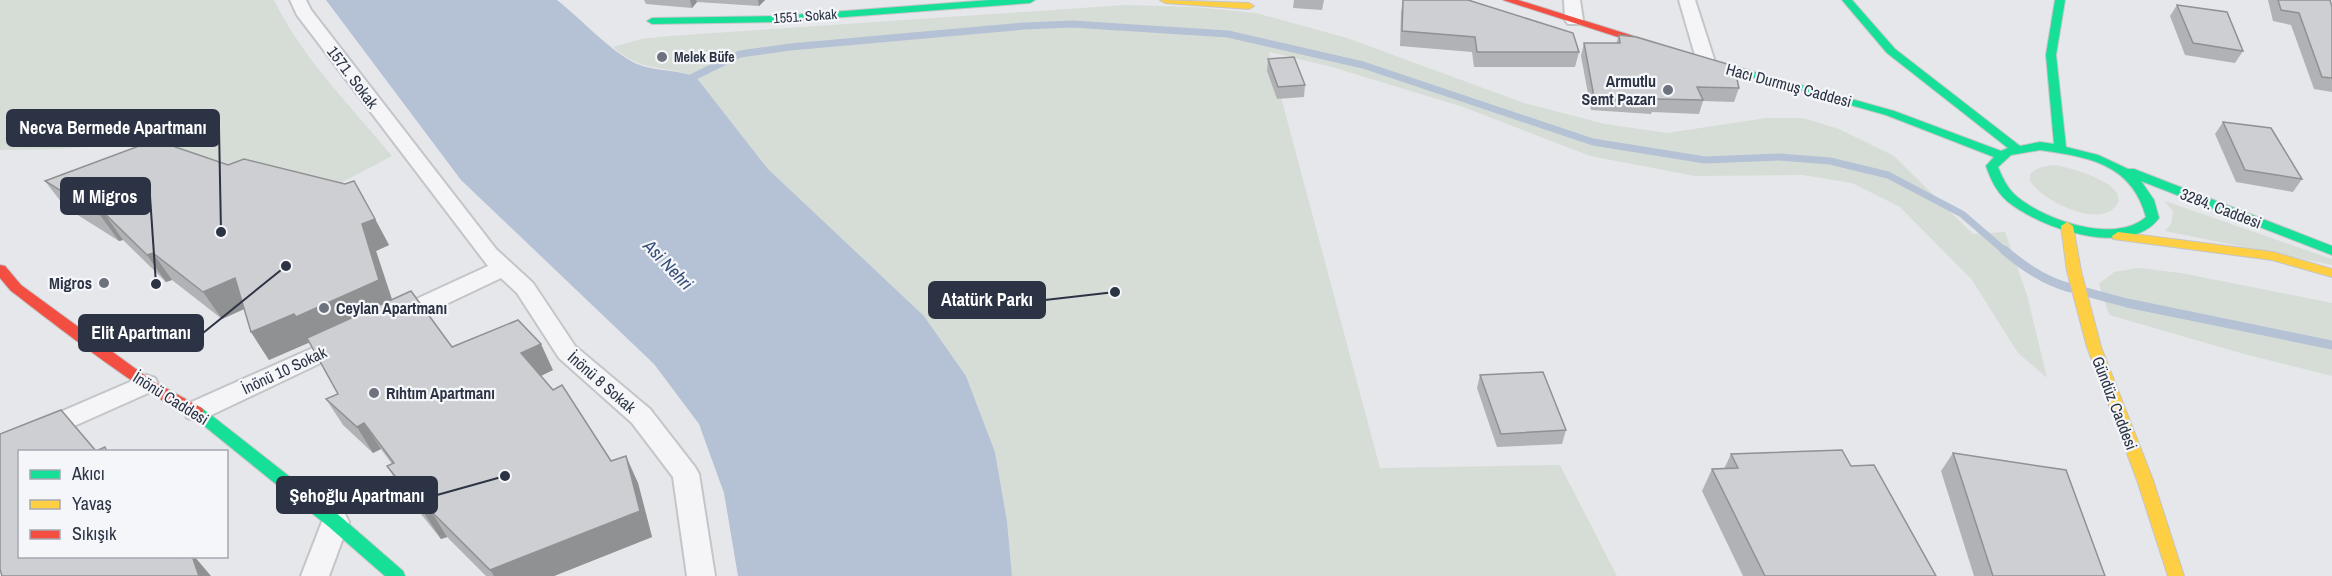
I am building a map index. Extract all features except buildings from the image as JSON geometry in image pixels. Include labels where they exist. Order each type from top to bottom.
[{"type":"main road","name":"1551. Sokak","points":[[652,21],[778,19],[1030,0]]},
{"type":"main road","points":[[1165,0],[1249,6]]},
{"type":"main road","name":"Hacı Durmuş Caddesi","points":[[1508,0],[1706,62],[1890,113],[1999,155]]},
{"type":"main road","points":[[1847,0],[1892,51],[2014,148]]},
{"type":"main road","points":[[2060,0],[2051,55],[2060,148]]},
{"type":"main road","points":[[2040,146],[2060,148],[2086,155],[2132,177],[2146,191],[2154,205],[2153,218],[2144,227],[2127,233],[2104,234],[2067,226],[2038,216],[2012,201],[1994,180],[1992,166],[1999,155],[2014,148],[2040,146]]},
{"type":"main road","name":"3284. Caddesi","points":[[2110,165],[2332,251]]},
{"type":"main road","name":"Gündüz Caddesi","points":[[2067,226],[2074,271],[2094,347],[2145,480],[2176,576]]},
{"type":"main road","name":"3284. Caddesi","points":[[2104,234],[2273,256],[2332,273]]},
{"type":"main road","name":"İnönü Caddesi","points":[[0,269],[16,288],[146,384],[196,411],[335,522],[397,576]]},
{"type":"street","name":"1571. Sokak","points":[[298,0],[303,11],[410,154]]},
{"type":"street","points":[[1572,0],[1574,20]]},
{"type":"street","points":[[1687,0],[1706,62]]},
{"type":"street","name":"İnönü 8 Sokak","points":[[410,154],[488,254],[525,288],[567,352],[640,416],[686,474],[701,576]]},
{"type":"street","name":"İnönü 10 Sokak","points":[[196,411],[503,268]]},
{"type":"street","points":[[0,449],[146,384]]},
{"type":"street","points":[[315,576],[335,522]]},
{"type":"shaded area","points":[[0,0],[274,0],[298,42],[313,62],[392,156],[341,183],[200,168],[168,140],[61,149],[0,150]]},
{"type":"shaded area","points":[[1125,5],[1194,7],[1256,13],[1347,38],[1524,103],[1605,124],[1667,133],[1766,118],[1803,118],[1839,129],[1894,156],[1973,234],[2005,232],[2027,295],[2047,378],[2018,353],[1972,280],[1900,207],[1852,183],[1802,175],[1695,176],[1590,156],[1463,107],[1332,67],[1269,52],[1380,468],[1560,465],[1617,576],[1012,576],[1007,521],[995,452],[966,376],[924,316],[768,169],[696,77],[644,65],[624,56],[613,47],[641,39],[670,36]]},
{"type":"shaded area","points":[[2055,165],[2085,173],[2108,184],[2116,191],[2119,199],[2115,207],[2107,213],[2083,213],[2045,196],[2030,181],[2030,174],[2041,167]]},
{"type":"shaded area","points":[[2165,201],[2332,259],[2332,265],[2165,231],[2171,224],[2173,212]]},
{"type":"shaded area","points":[[2139,268],[2181,273],[2332,303],[2332,376],[2244,354],[2109,315],[2099,284],[2114,272]]},
{"type":"water","name":"Asi Nehri","points":[[326,0],[557,0],[627,59],[644,67],[696,77],[768,169],[924,316],[966,376],[995,452],[1007,521],[1012,576],[738,576],[724,493],[699,424],[654,364],[461,180]]},
{"type":"waterway","points":[[687,80],[740,54],[790,47],[1025,26],[1072,24],[1228,34],[1363,65],[1593,142],[1705,160],[1779,157],[1830,161],[1888,175],[1962,214],[2006,252]]},
{"type":"waterway","points":[[2004,250],[2036,273],[2071,288]]},
{"type":"waterway","points":[[2086,292],[2127,303],[2332,345]]},
{"type":"traffic: fast","points":[[652,21],[778,19],[1030,0]]},
{"type":"traffic: fast","points":[[1847,0],[1891,51],[2015,148]]},
{"type":"traffic: fast","points":[[2060,0],[2051,55],[2060,148]]},
{"type":"traffic: fast","points":[[1687,56],[1890,113],[1999,155]]},
{"type":"traffic: fast","points":[[2040,146],[2094,157],[2126,173],[2148,200],[2153,218],[2136,230],[2112,234],[2069,227],[2047,220],[2027,209],[2010,197],[1998,182],[1992,166],[2007,152],[2040,146]]},
{"type":"traffic: fast","points":[[2130,172],[2332,251]]},
{"type":"traffic: fast","points":[[197,412],[335,522],[397,576]]},
{"type":"traffic: slow","points":[[1165,0],[1249,6]]},
{"type":"traffic: slow","points":[[2067,226],[2074,271],[2094,347],[2145,480],[2176,576]]},
{"type":"traffic: slow","points":[[2118,236],[2273,256],[2332,273]]},
{"type":"traffic: jam","points":[[1508,0],[1687,56]]},
{"type":"traffic: jam","points":[[0,269],[16,288],[146,384],[197,412]]},
{"type":"place","name":"Melek Büfe","points":[[662,57]]},
{"type":"place","name":"Armutlu Semt Pazarı","points":[[1668,90]]},
{"type":"place","name":"Necva Bermede Apartmanı","points":[[221,232]]},
{"type":"place","name":"Elit Apartmanı","points":[[286,266]]},
{"type":"place","name":"Migros","points":[[104,283]]},
{"type":"place","name":"M Migros","points":[[156,284]]},
{"type":"place","name":"Atatürk Parkı","points":[[1115,292]]},
{"type":"place","name":"Ceylan Apartmanı","points":[[324,308]]},
{"type":"place","name":"Rıhtım Apartmanı","points":[[374,393]]},
{"type":"place","name":"Şehoğlu Apartmanı","points":[[505,476]]}]
